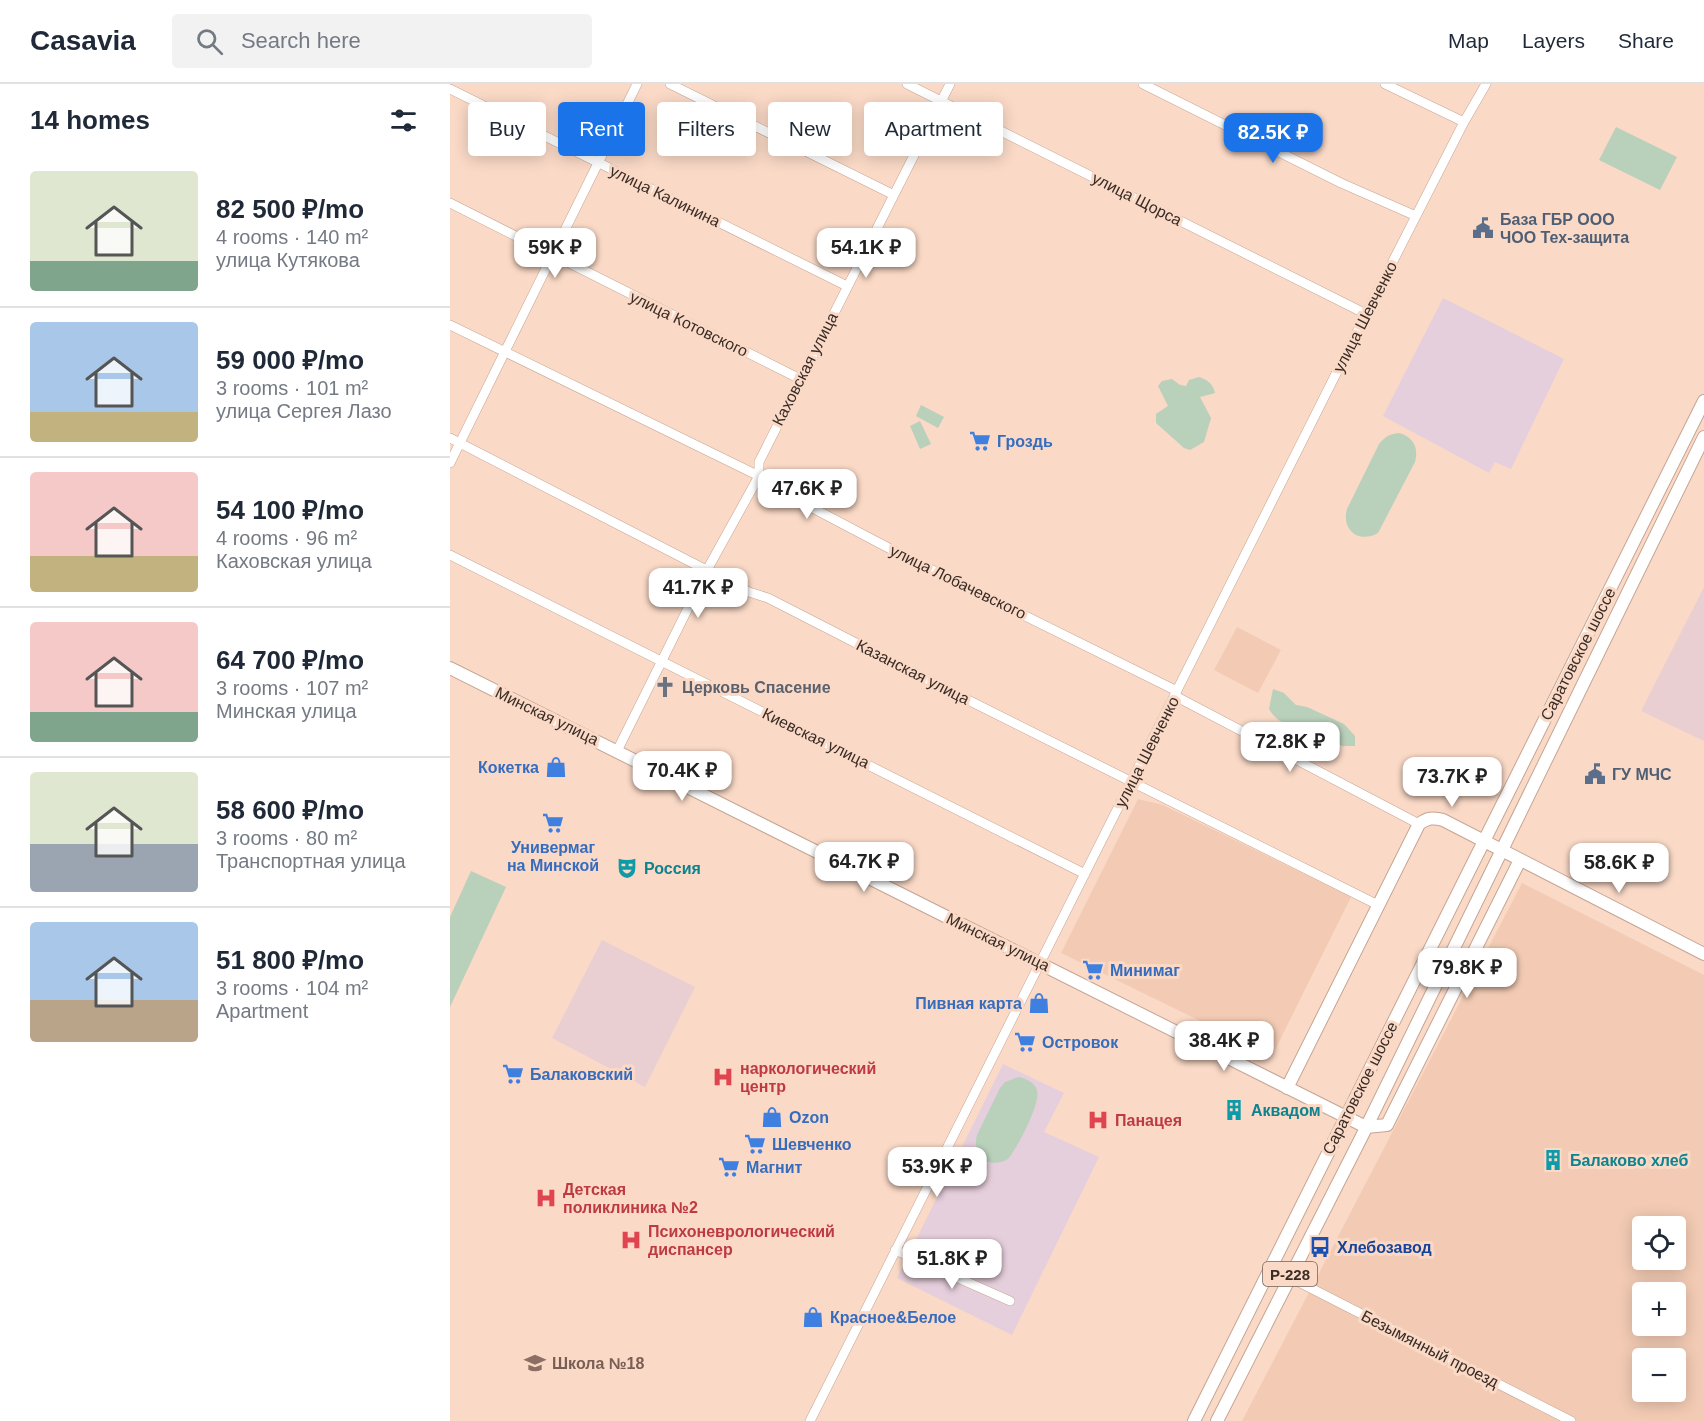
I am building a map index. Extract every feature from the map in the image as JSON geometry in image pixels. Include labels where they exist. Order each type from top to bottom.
[{"type":"main road","name":"Саратовское шоссе","points":[[1194,1421],[1704,401]]},
{"type":"main road","name":"Саратовское шоссе","points":[[1217,1421],[1366,1127],[1704,437]]},
{"type":"main road","name":"Минская улица","points":[[450,668],[1366,1127],[1386,1125],[1520,860]]},
{"type":"main road","points":[[1287,1088],[1419,824],[1426,819],[1443,820],[1704,954]]},
{"type":"street","points":[[450,463],[637,84]]},
{"type":"street","points":[[670,84],[894,195]]},
{"type":"street","name":"улица Щорса","points":[[907,84],[1366,314]]},
{"type":"street","name":"Каховская улица","points":[[617,751],[707,570],[759,476],[759,462],[950,84]]},
{"type":"street","points":[[1143,84],[1341,183],[1416,216]]},
{"type":"street","points":[[1385,84],[1464,122]]},
{"type":"street","name":"улица Шевченко","points":[[810,1421],[1366,314],[1464,122],[1486,84]]},
{"type":"street","name":"улица Калинина","points":[[450,89],[847,286]]},
{"type":"street","name":"улица Котовского","points":[[450,203],[800,379]]},
{"type":"street","name":"улица Лобачевского","points":[[450,325],[759,476],[807,505],[1176,693],[1419,824]]},
{"type":"street","name":"Казанская улица","points":[[450,438],[749,592],[768,598],[1378,905]]},
{"type":"street","points":[[746,470],[759,462]]},
{"type":"street","name":"Киевская улица","points":[[450,555],[713,688],[886,772],[1084,874]]},
{"type":"street","points":[[895,1250],[1010,1301]]},
{"type":"street","name":"Безымянный проезд","points":[[1289,1277],[1571,1421]]},
{"type":"shaded area","points":[[1443,298],[1564,359],[1511,469],[1495,462],[1489,473],[1383,416]]},
{"type":"shaded area","points":[[1704,587],[1704,741],[1641,711]]},
{"type":"shaded area","points":[[1237,627],[1281,650],[1258,693],[1214,670]]},
{"type":"shaded area","points":[[1138,799],[1163,805],[1351,897],[1272,1056],[1061,953]]},
{"type":"shaded area","points":[[1522,883],[1704,975],[1704,1421],[1242,1421]]},
{"type":"shaded area","points":[[602,940],[695,987],[645,1087],[552,1038]]},
{"type":"shaded area","points":[[1003,1064],[1064,1093],[1044,1132],[1099,1157],[1012,1335],[897,1278]]},
{"type":"green space","points":[[1616,127],[1677,157],[1660,190],[1599,160]]},
{"type":"green space","points":[[1199,377],[1210,383],[1215,393],[1200,397],[1211,418],[1204,442],[1190,450],[1184,448],[1156,423],[1156,414],[1168,406],[1158,386],[1162,381],[1172,379],[1186,386],[1189,380]]},
{"type":"green space","points":[[921,405],[944,417],[938,428],[916,416]]},
{"type":"green space","points":[[920,421],[931,444],[920,449],[910,426]]},
{"type":"green space","points":[[1399,433],[1414,443],[1415,462],[1378,533],[1371,536],[1358,536],[1349,529],[1347,509],[1379,444],[1388,436]]},
{"type":"green space","points":[[1273,689],[1284,693],[1296,705],[1307,707],[1344,724],[1355,736],[1355,746],[1342,746],[1307,726],[1290,725],[1280,721],[1269,709]]},
{"type":"green space","points":[[471,871],[506,887],[450,1007],[450,917]]},
{"type":"green space","points":[[1019,1077],[1030,1081],[1037,1090],[1032,1115],[1008,1159],[1001,1162],[988,1162],[979,1155],[977,1135],[1000,1088],[1005,1082]]},
{"type":"place","name":"База ГБР ООО ЧОО Тех-защита","points":[[1483,228]]},
{"type":"place","name":"Гроздь","points":[[980,441]]},
{"type":"place","name":"Церковь Спасение","points":[[665,687]]},
{"type":"place","name":"Кокетка","points":[[556,767]]},
{"type":"place","name":"ГУ МЧС","points":[[1595,774]]},
{"type":"place","name":"Универмаг на Минской","points":[[553,823]]},
{"type":"place","name":"Россия","points":[[627,868]]},
{"type":"place","name":"Минимаг","points":[[1093,970]]},
{"type":"place","name":"Пивная карта","points":[[1039,1003]]},
{"type":"place","name":"Островок","points":[[1025,1042]]},
{"type":"place","name":"Балаковский","points":[[513,1074]]},
{"type":"place","name":"наркологический центр","points":[[723,1077]]},
{"type":"place","name":"Аквадом","points":[[1234,1110]]},
{"type":"place","name":"Ozon","points":[[772,1117]]},
{"type":"place","name":"Панацея","points":[[1098,1120]]},
{"type":"place","name":"Шевченко","points":[[755,1144]]},
{"type":"place","name":"Балаково хлеб","points":[[1553,1160]]},
{"type":"place","name":"Магнит","points":[[729,1167]]},
{"type":"place","name":"Детская поликлиника №2","points":[[546,1198]]},
{"type":"place","name":"Психоневрологический диспансер","points":[[631,1240]]},
{"type":"place","name":"Хлебозавод","points":[[1320,1247]]},
{"type":"place","name":"Красное&Белое","points":[[813,1317]]},
{"type":"place","name":"Школа №18","points":[[535,1363]]}]
